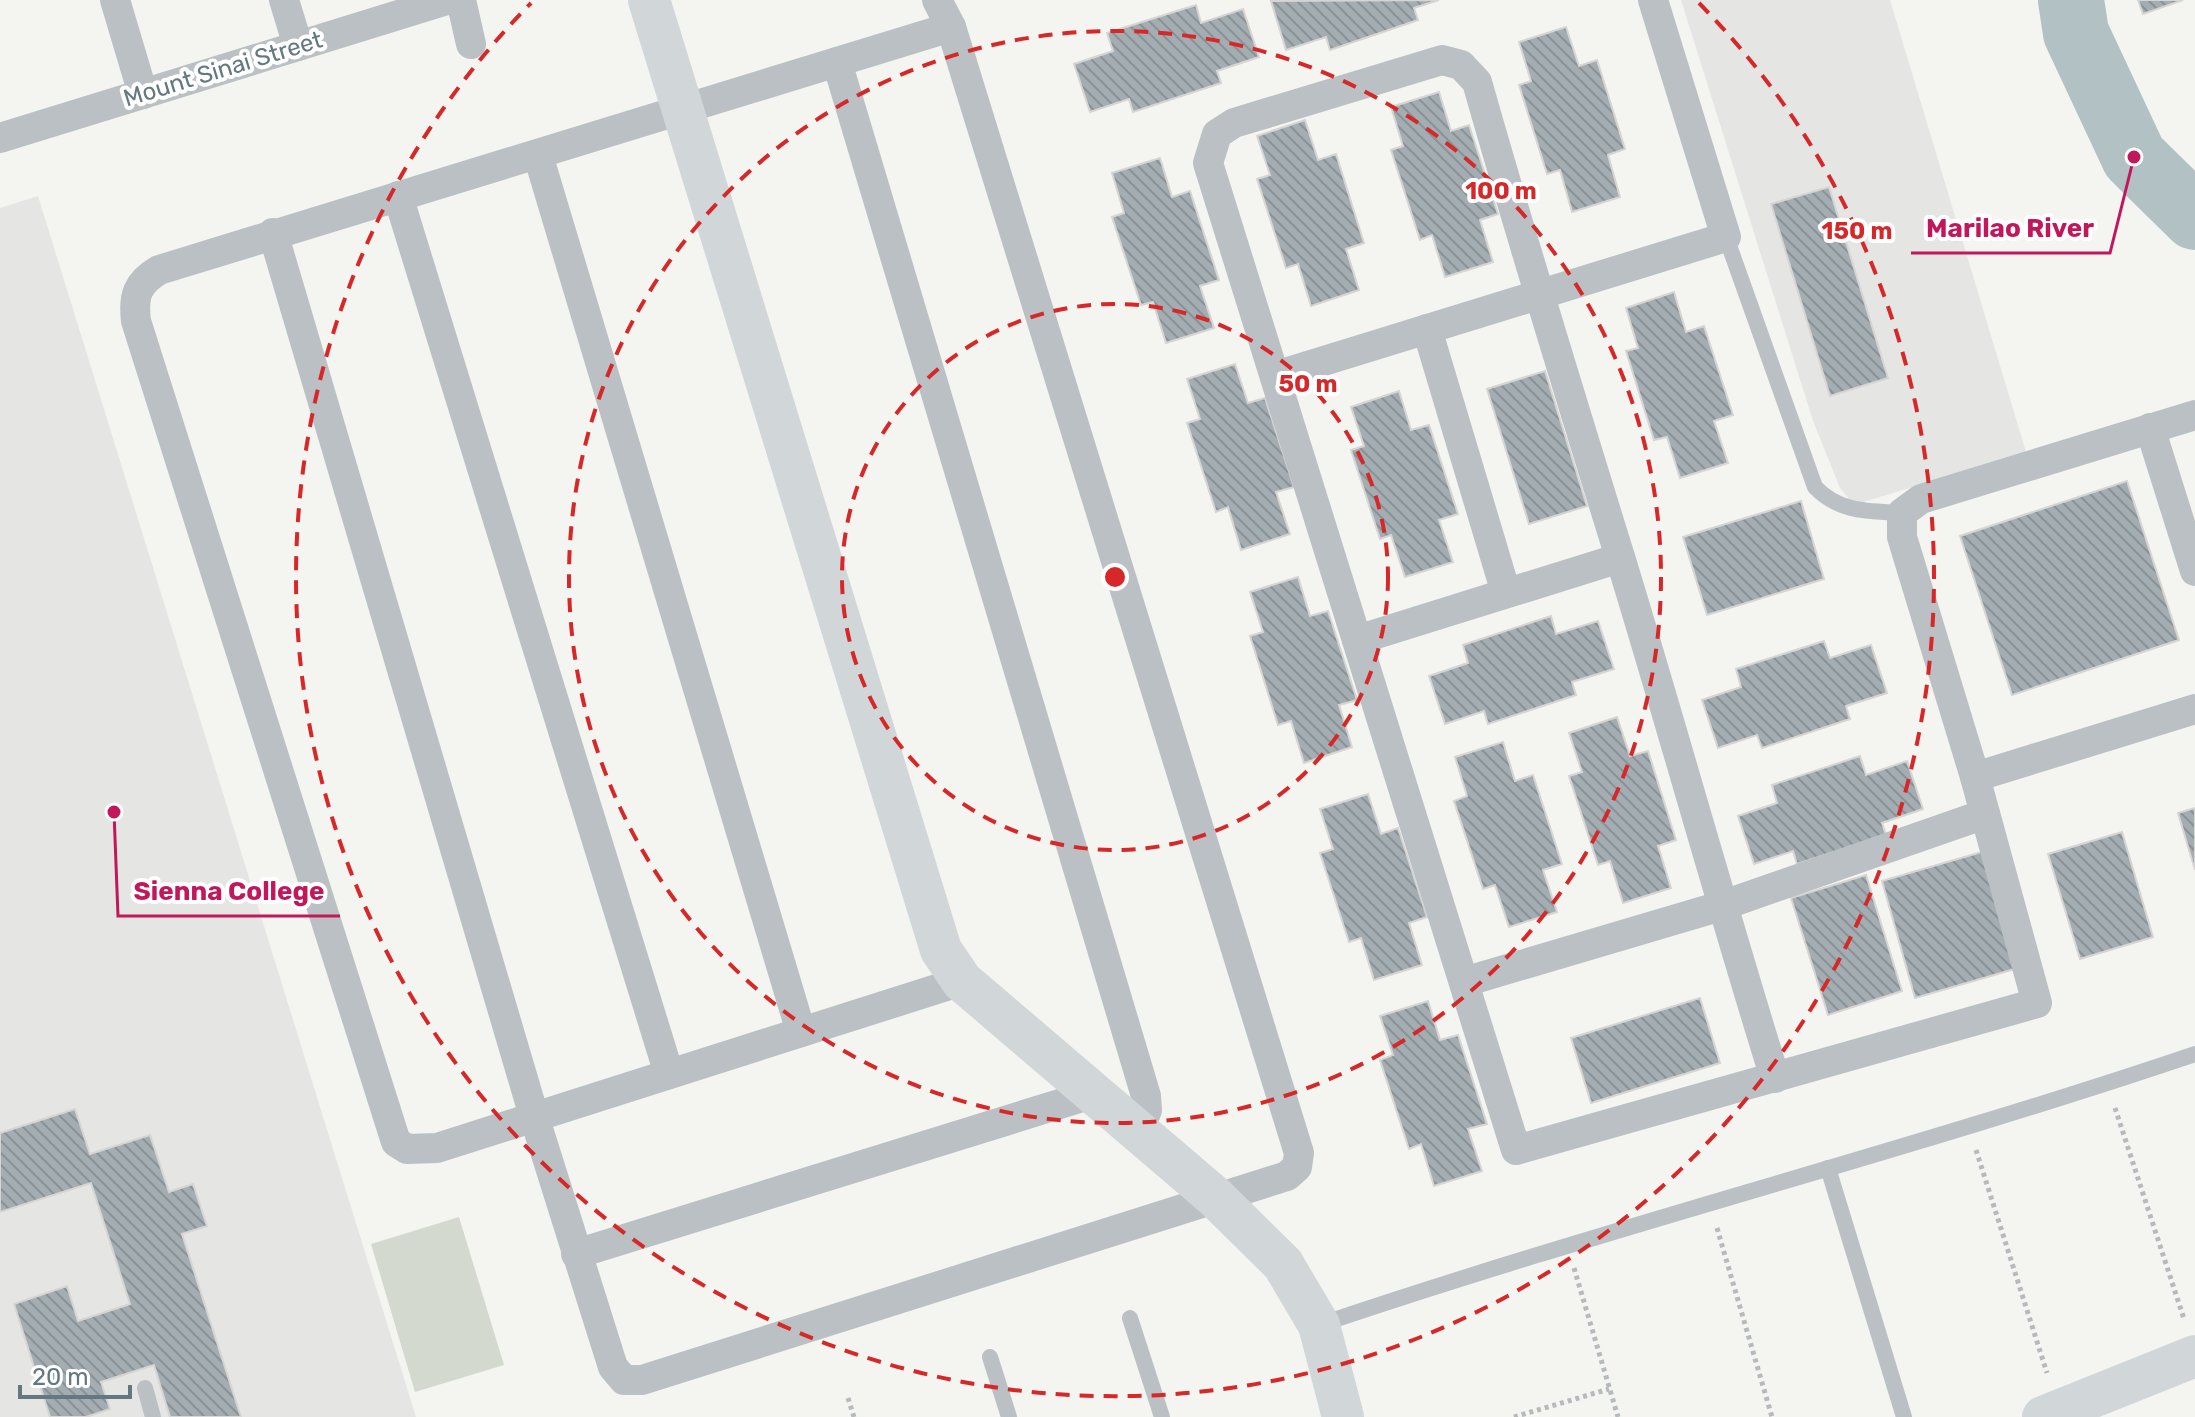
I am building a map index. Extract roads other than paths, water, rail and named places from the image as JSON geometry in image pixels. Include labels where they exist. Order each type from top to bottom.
[{"type":"street","points":[[115,0],[143,94]]},
{"type":"street","points":[[284,0],[298,46]]},
{"type":"street","name":"Mount Sinai Street","points":[[2,130],[143,94],[447,0]]},
{"type":"street","points":[[461,0],[471,44]]},
{"type":"street","points":[[649,0],[941,950],[962,981],[1215,1197],[1283,1264],[1319,1325],[1343,1417]]},
{"type":"street","points":[[273,233],[576,1254],[613,1367],[624,1380],[642,1380],[1287,1176],[1297,1167],[1299,1153],[951,27],[937,0]]},
{"type":"street","points":[[1275,376],[1726,237],[1653,0]]},
{"type":"street","points":[[951,27],[684,112],[273,233],[159,270],[145,278],[136,290],[136,321],[396,1142],[407,1149],[437,1148],[962,981]]},
{"type":"street","points":[[1775,1078],[1721,906],[1620,558],[1538,296],[1477,82],[1461,65],[1442,60],[1249,119],[1217,134],[1208,163],[1516,1150],[1775,1078],[2037,1003],[1975,777],[1902,537],[1902,513],[1921,499],[2195,415]]},
{"type":"street","points":[[837,62],[1146,1096],[1147,1110],[1138,1133]]},
{"type":"street","points":[[538,155],[801,1032]]},
{"type":"street","points":[[398,196],[669,1074]]},
{"type":"street","points":[[1427,329],[1506,593]]},
{"type":"street","points":[[2150,428],[2195,571]]},
{"type":"street","points":[[1357,640],[1620,558]]},
{"type":"street","points":[[1975,777],[2195,709]]},
{"type":"street","points":[[1464,982],[1721,906],[1985,814]]},
{"type":"street","points":[[576,1254],[1092,1094]]},
{"type":"street","points":[[2051,1414],[2190,1340]]},
{"type":"lane","points":[[1726,237],[1815,487],[1831,502],[1847,509],[1902,513]]},
{"type":"lane","points":[[1319,1325],[1567,1245],[1969,1126],[2195,1054]]},
{"type":"lane","points":[[1828,1168],[1904,1417]]},
{"type":"lane","points":[[1130,1318],[1162,1417]]},
{"type":"lane","points":[[990,1357],[1009,1417]]},
{"type":"lane","points":[[145,1388],[153,1417]]},
{"type":"waterway","points":[[2071,0],[2076,33],[2134,157],[2195,217]]},
{"type":"place","name":"Marilao River","points":[[2134,157]]},
{"type":"place","name":"Sienna College","points":[[114,812]]}]
